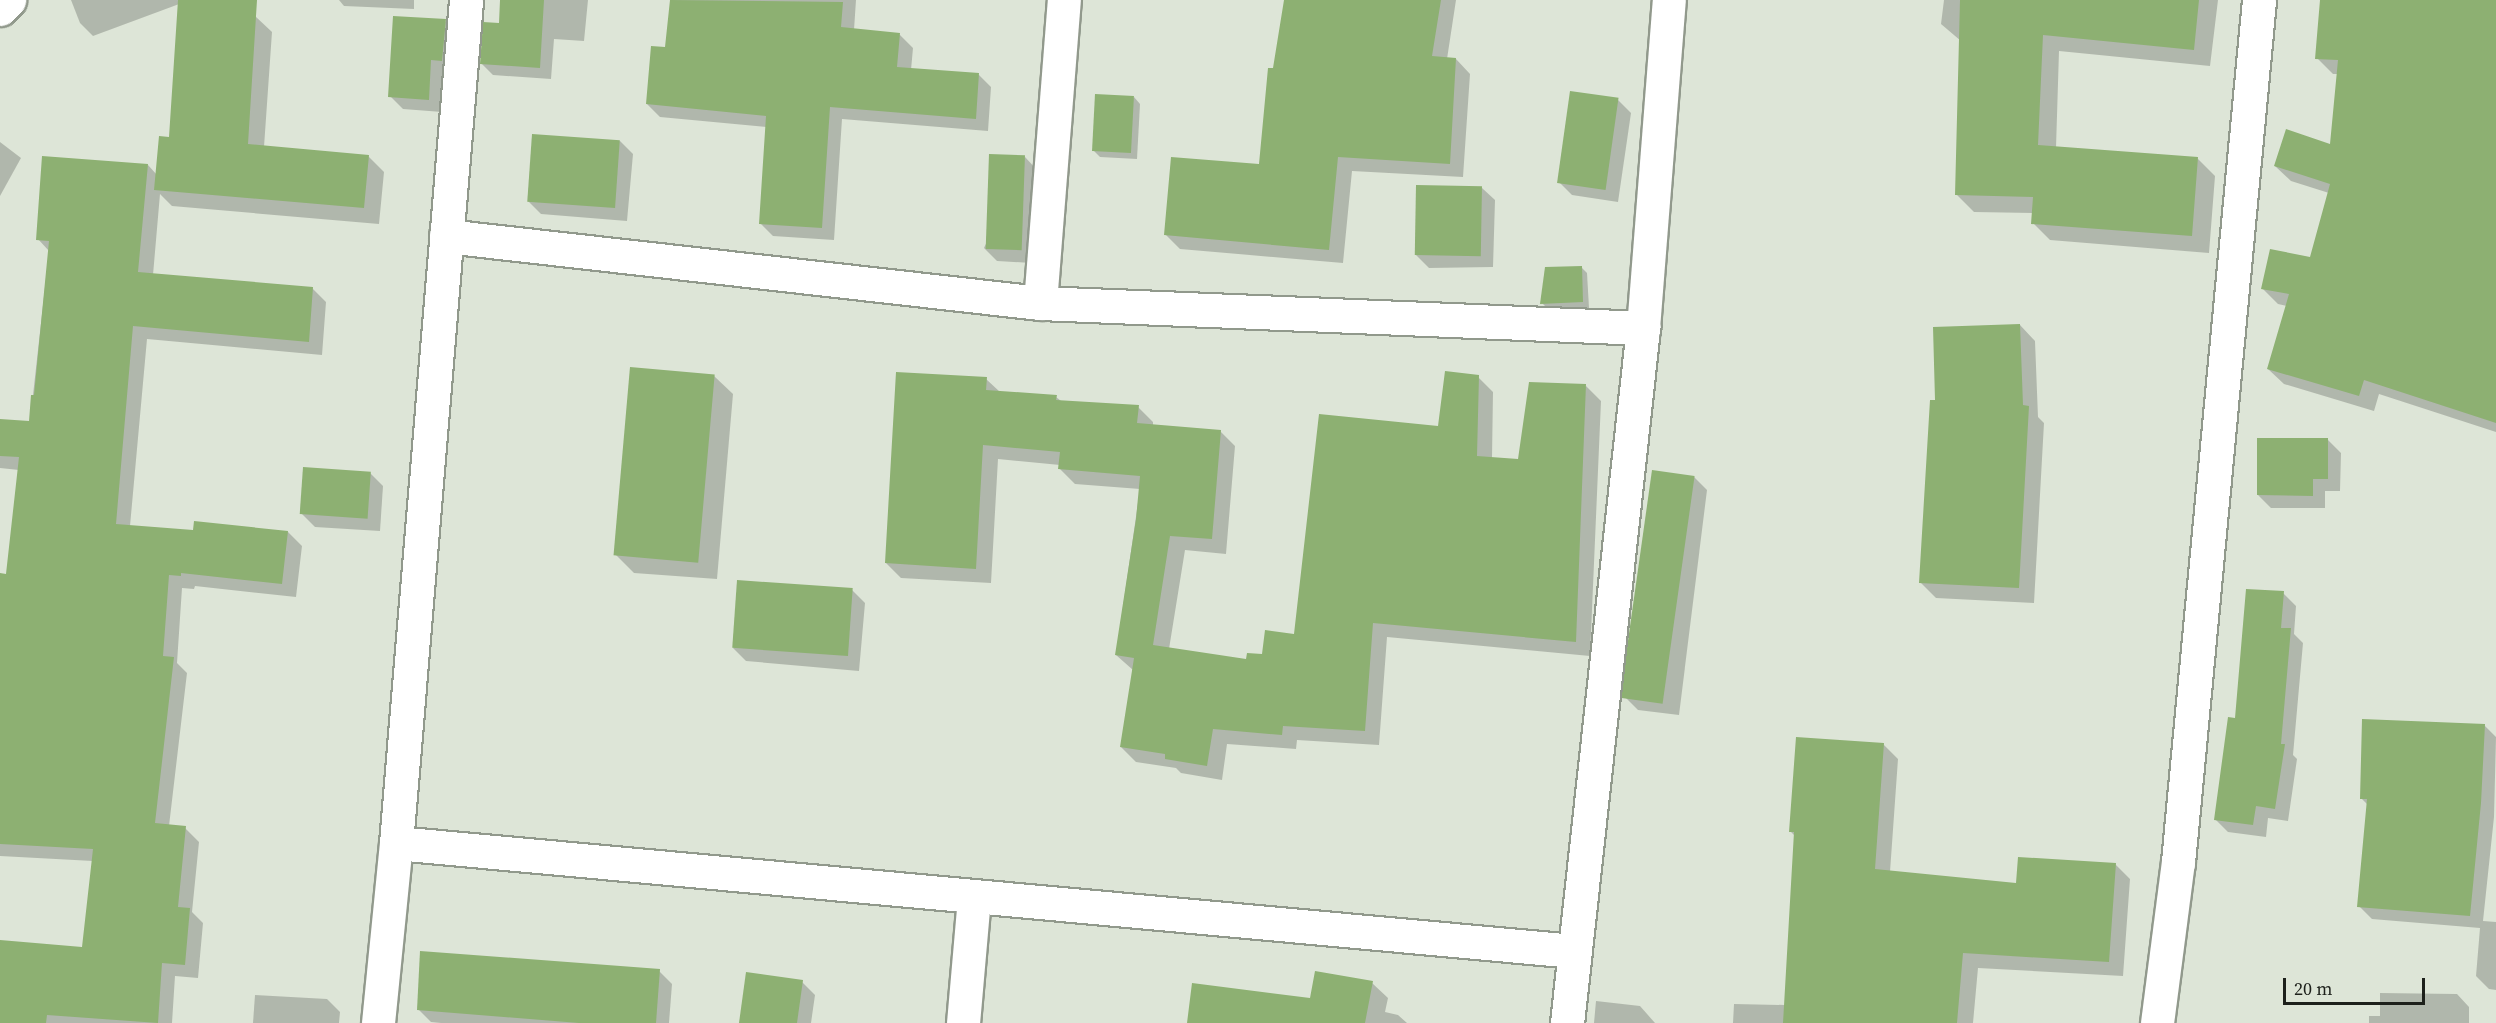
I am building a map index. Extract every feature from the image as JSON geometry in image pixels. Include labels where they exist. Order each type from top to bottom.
[{"type":"street","points":[[0,9],[9,0]]},
{"type":"street","points":[[378,1023],[396,843],[466,0]]},
{"type":"street","points":[[1040,303],[1064,0]]},
{"type":"street","points":[[1567,1023],[1643,328],[1669,0]]},
{"type":"street","points":[[2157,1023],[2178,862],[2259,0]]},
{"type":"street","points":[[446,236],[1040,303],[1643,328]]},
{"type":"street","points":[[396,843],[974,898],[1574,951]]},
{"type":"street","points":[[963,1023],[974,898]]},
{"type":"building","points":[[178,0],[257,0],[248,144],[369,155],[364,208],[154,190],[159,136],[169,137]]},
{"type":"building","points":[[500,0],[544,0],[540,68],[480,64],[483,22],[499,23]]},
{"type":"building","points":[[670,0],[843,2],[841,27],[900,33],[897,67],[979,73],[976,119],[830,107],[822,228],[759,224],[766,116],[646,104],[651,46],[665,47]]},
{"type":"building","points":[[1284,0],[1441,0],[1432,56],[1456,58],[1450,164],[1338,157],[1329,250],[1164,235],[1171,157],[1259,164],[1268,68],[1273,68]]},
{"type":"building","points":[[1960,0],[2199,0],[2194,50],[2043,35],[2038,145],[2198,157],[2192,236],[2031,224],[2033,197],[1955,195]]},
{"type":"building","points":[[2320,0],[2496,0],[2496,423],[2364,380],[2359,396],[2267,369],[2289,294],[2261,289],[2270,249],[2310,257],[2330,184],[2274,166],[2286,129],[2330,144],[2338,60],[2315,59]]},
{"type":"building","points":[[393,16],[446,19],[442,61],[431,60],[429,100],[388,97]]},
{"type":"building","points":[[1570,91],[1619,98],[1606,190],[1557,183]]},
{"type":"building","points":[[1095,94],[1134,96],[1131,153],[1092,151]]},
{"type":"building","points":[[532,134],[620,140],[615,208],[527,202]]},
{"type":"building","points":[[989,154],[1025,155],[1022,250],[986,249]]},
{"type":"building","points":[[42,156],[148,164],[138,272],[313,287],[309,342],[133,326],[116,524],[193,530],[194,521],[288,531],[282,584],[181,573],[181,576],[169,575],[163,656],[174,657],[155,823],[186,826],[178,907],[190,908],[185,965],[162,963],[158,1023],[47,1015],[46,1023],[0,1023],[0,940],[82,947],[93,849],[0,844],[0,573],[6,574],[19,457],[0,456],[0,419],[29,421],[31,395],[34,395],[49,241],[36,240]]},
{"type":"building","points":[[1416,185],[1482,186],[1481,256],[1415,255]]},
{"type":"building","points":[[1582,266],[1583,302],[1540,304],[1545,267]]},
{"type":"building","points":[[2020,324],[2023,405],[2029,406],[2019,588],[1919,583],[1930,400],[1935,400],[1933,327]]},
{"type":"building","points":[[630,367],[715,374],[698,563],[614,555]]},
{"type":"building","points":[[1445,371],[1479,375],[1477,456],[1518,459],[1529,382],[1586,384],[1576,642],[1373,623],[1365,731],[1283,726],[1282,735],[1213,729],[1207,766],[1165,759],[1165,754],[1120,747],[1134,658],[1115,655],[1136,519],[1140,476],[1058,469],[1060,452],[983,445],[976,569],[885,563],[896,372],[987,377],[986,390],[1057,395],[1056,400],[1139,405],[1137,423],[1221,430],[1212,539],[1170,536],[1153,645],[1246,659],[1247,653],[1262,654],[1265,630],[1294,634],[1319,414],[1438,426]]},
{"type":"building","points":[[2257,438],[2328,438],[2328,479],[2313,479],[2313,496],[2257,495]]},
{"type":"building","points":[[303,467],[371,472],[368,519],[300,514]]},
{"type":"building","points":[[1652,470],[1695,476],[1663,704],[1620,698]]},
{"type":"building","points":[[737,580],[853,588],[848,656],[732,648]]},
{"type":"building","points":[[2246,589],[2284,591],[2281,628],[2291,628],[2281,744],[2285,744],[2275,809],[2256,806],[2253,825],[2214,820],[2228,717],[2235,718]]},
{"type":"building","points":[[2362,719],[2485,724],[2481,803],[2470,916],[2357,907],[2367,799],[2360,799]]},
{"type":"building","points":[[1796,737],[1884,743],[1875,869],[2016,883],[2018,857],[2116,863],[2109,962],[1963,953],[1957,1023],[1783,1023],[1794,832],[1789,832]]},
{"type":"building","points":[[420,951],[660,969],[656,1023],[579,1023],[417,1010]]},
{"type":"building","points":[[1315,971],[1373,981],[1365,1023],[1187,1023],[1192,983],[1310,998]]},
{"type":"building","points":[[746,972],[803,980],[797,1023],[739,1023]]}]
